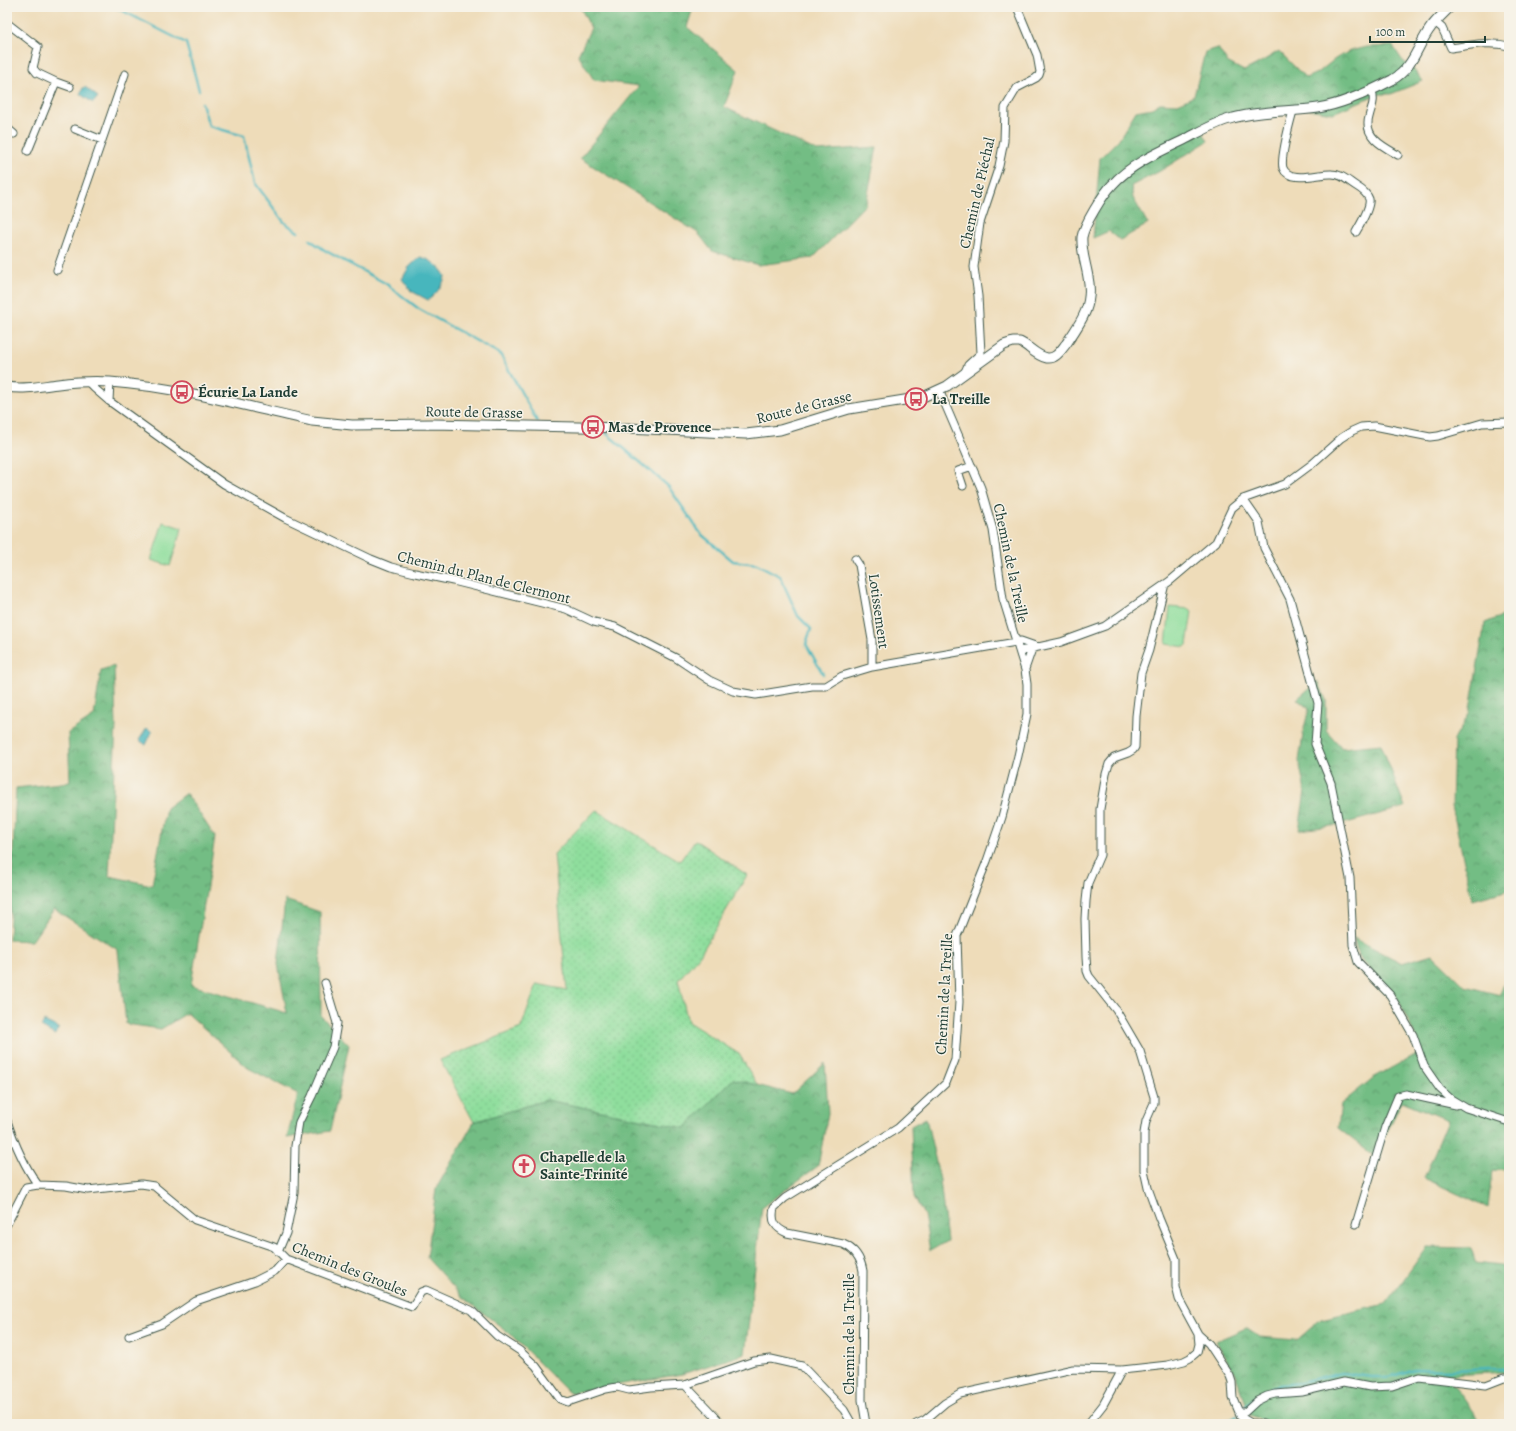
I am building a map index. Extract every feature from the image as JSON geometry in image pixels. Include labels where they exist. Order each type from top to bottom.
[{"type":"street","name":"Chemin de Piéchal","points":[[964,374],[968,365],[981,352],[978,296],[974,272],[975,256],[983,210],[999,166],[1004,141],[1005,108],[1017,88],[1036,78],[1040,72],[1037,55],[1017,7]]},
{"type":"street","points":[[1356,232],[1369,206],[1369,199],[1364,192],[1342,176],[1332,174],[1297,177],[1289,175],[1283,168],[1283,158],[1288,129],[1293,111],[1336,104],[1372,90],[1402,73],[1410,64],[1429,29],[1450,7]]},
{"type":"street","points":[[1435,22],[1442,28],[1451,48],[1498,43],[1509,46]]},
{"type":"street","points":[[7,23],[38,47],[33,68],[38,73],[70,87]]},
{"type":"street","points":[[57,270],[125,74]]},
{"type":"street","points":[[28,151],[56,82]]},
{"type":"street","points":[[1372,90],[1374,101],[1368,118],[1368,128],[1372,137],[1380,145],[1398,155]]},
{"type":"street","name":"Route de Grasse","points":[[7,387],[30,388],[88,382],[110,382],[175,390],[312,421],[332,424],[433,424],[546,428],[628,428],[734,434],[780,430],[849,410],[916,399],[939,390],[964,374],[999,348],[1013,342],[1022,343],[1040,356],[1048,358],[1057,355],[1062,350],[1083,318],[1089,304],[1090,288],[1082,252],[1084,231],[1105,193],[1124,174],[1143,160],[1213,125],[1233,118],[1293,111]]},
{"type":"street","points":[[7,128],[14,134]]},
{"type":"street","points":[[74,129],[102,140]]},
{"type":"street","name":"Chemin du Plan de Clermont","points":[[88,382],[109,401],[224,484],[286,518],[371,559],[409,572],[566,609],[594,622],[615,627],[676,658],[709,680],[733,691],[756,695],[812,686],[826,686],[842,676],[872,667],[1016,642]]},
{"type":"street","points":[[109,401],[110,382]]},
{"type":"street","name":"Chemin de la Treille","points":[[866,1424],[862,1400],[863,1271],[860,1260],[849,1247],[843,1244],[787,1233],[779,1230],[773,1221],[774,1208],[785,1198],[898,1128],[946,1083],[954,1060],[959,1002],[956,936],[987,861],[1002,818],[1018,756],[1026,714],[1027,684],[1025,670],[1003,599],[994,530],[981,488],[939,390]]},
{"type":"street","points":[[1020,651],[1061,642],[1105,626],[1170,581],[1216,542],[1232,508],[1243,499],[1285,484],[1312,464],[1341,438],[1361,428],[1374,426],[1430,437],[1482,423],[1509,422]]},
{"type":"street","points":[[962,486],[958,471],[972,466]]},
{"type":"street","points":[[1243,499],[1259,522],[1264,548],[1290,600],[1318,703],[1315,744],[1331,783],[1350,878],[1353,945],[1358,962],[1390,995],[1413,1035],[1424,1066],[1440,1089],[1451,1099],[1466,1108]]},
{"type":"street","name":"Lotissement","points":[[855,559],[859,565],[872,640],[872,667]]},
{"type":"street","points":[[1165,584],[1149,650],[1141,672],[1136,716],[1135,747],[1128,753],[1114,758],[1109,764],[1106,774],[1100,809],[1100,855],[1088,883],[1086,901],[1085,919],[1087,971],[1089,976],[1116,1010],[1140,1052],[1146,1068],[1154,1097],[1154,1103],[1146,1121],[1144,1133],[1145,1175],[1159,1218],[1176,1259],[1176,1287],[1179,1299],[1198,1334],[1209,1344],[1230,1376],[1233,1398],[1241,1417],[1251,1423],[1263,1424]]},
{"type":"street","points":[[1016,642],[1021,641],[1035,648]]},
{"type":"street","points":[[1025,670],[1035,648]]},
{"type":"street","points":[[278,1252],[286,1233],[294,1193],[295,1146],[299,1122],[333,1047],[336,1022],[325,983]]},
{"type":"street","points":[[1356,1224],[1385,1127],[1398,1096],[1406,1094],[1466,1108],[1509,1122]]},
{"type":"street","points":[[7,1121],[30,1175],[38,1185],[26,1187],[7,1224]]},
{"type":"street","name":"Chemin des Groules","points":[[38,1185],[66,1186],[88,1190],[141,1184],[154,1186],[195,1220],[274,1247],[286,1259],[404,1305],[412,1307],[421,1292],[426,1290],[430,1291],[471,1310],[497,1336],[520,1351],[536,1366],[560,1399],[568,1402],[617,1387],[628,1390],[685,1385],[754,1361],[771,1359],[802,1366],[844,1410],[852,1424]]},
{"type":"street","points":[[129,1336],[162,1324],[196,1301],[255,1281],[275,1271],[286,1259]]},
{"type":"street","points":[[916,1424],[925,1420],[945,1403],[960,1394],[1073,1370],[1122,1370],[1160,1367],[1184,1361],[1197,1352],[1199,1344],[1198,1334]]},
{"type":"street","points":[[1088,1424],[1103,1405],[1122,1370]]},
{"type":"street","points":[[1240,1412],[1245,1412],[1257,1401],[1267,1396],[1302,1392],[1344,1382],[1370,1387],[1392,1386],[1419,1377],[1486,1385],[1504,1378],[1509,1378]]},
{"type":"street","points":[[685,1385],[722,1424]]},
{"type":"green space","points":[[580,7],[696,7],[692,11],[687,27],[738,70],[724,107],[817,151],[877,147],[866,204],[813,258],[758,265],[712,251],[698,233],[580,158],[639,86],[594,80],[578,55],[591,28]]},
{"type":"green space","points":[[1393,46],[1402,60],[1413,69],[1423,81],[1391,94],[1378,94],[1333,113],[1295,107],[1224,118],[1200,127],[1208,141],[1160,171],[1131,186],[1133,198],[1148,224],[1120,240],[1109,231],[1093,238],[1100,158],[1119,139],[1136,111],[1152,108],[1160,103],[1178,104],[1194,96],[1205,52],[1218,48],[1227,62],[1244,71],[1279,51],[1306,78],[1319,72],[1335,59],[1350,51],[1367,47]]},
{"type":"green space","points":[[163,522],[182,528],[170,566],[151,560]]},
{"type":"green space","points":[[1170,607],[1190,609],[1192,611],[1187,645],[1185,647],[1166,644]]},
{"type":"green space","points":[[1509,613],[1509,890],[1472,900],[1452,806],[1454,740],[1469,714],[1485,623]]},
{"type":"green space","points":[[114,666],[116,725],[109,876],[152,885],[166,808],[186,793],[215,837],[191,985],[287,1013],[278,964],[285,900],[320,912],[321,1016],[349,1045],[330,1131],[287,1138],[298,1094],[248,1068],[187,1013],[161,1029],[126,1024],[118,950],[54,909],[32,941],[9,940],[16,788],[70,782],[68,733],[94,716],[101,670]]},
{"type":"green space","points":[[1318,681],[1326,700],[1326,730],[1342,748],[1381,744],[1405,807],[1339,825],[1299,830],[1305,791],[1299,761],[1304,728],[1309,709],[1297,699]]},
{"type":"green space","points":[[596,810],[680,861],[695,840],[747,875],[700,955],[678,980],[688,1022],[739,1054],[758,1086],[733,1079],[685,1128],[546,1100],[474,1122],[440,1060],[521,1028],[537,984],[567,990],[554,854]]},
{"type":"green space","points":[[1354,938],[1402,963],[1432,954],[1465,986],[1500,995],[1509,969],[1509,1171],[1492,1170],[1488,1208],[1424,1178],[1448,1120],[1402,1101],[1375,1157],[1338,1128],[1341,1104],[1373,1078],[1422,1051],[1398,999],[1358,956]]},
{"type":"green space","points":[[825,1063],[828,1113],[818,1166],[762,1207],[745,1354],[682,1374],[569,1393],[508,1332],[462,1297],[427,1258],[436,1189],[474,1122],[546,1100],[685,1128],[733,1079],[792,1094]]},
{"type":"green space","points":[[926,1118],[940,1180],[947,1241],[930,1251],[924,1215],[914,1197],[911,1126]]},
{"type":"green space","points":[[1427,1247],[1471,1248],[1476,1263],[1509,1267],[1509,1372],[1451,1375],[1451,1381],[1482,1424],[1271,1424],[1250,1415],[1236,1376],[1216,1341],[1246,1328],[1259,1337],[1297,1340],[1321,1319],[1386,1304]]},
{"type":"water","points":[[85,87],[98,97],[93,103],[80,94]]},
{"type":"water","points":[[420,257],[435,264],[445,276],[439,290],[428,300],[411,291],[402,279],[409,267]]},
{"type":"water","points":[[147,728],[152,732],[146,745],[139,740]]},
{"type":"water","points":[[44,1021],[59,1028],[55,1035],[41,1027]]},
{"type":"waterway","points":[[115,7],[186,43],[199,90]]},
{"type":"waterway","points":[[202,103],[209,126],[244,136],[255,183],[284,222],[298,232]]},
{"type":"waterway","points":[[310,240],[326,251],[385,283],[419,309],[500,354],[537,421]]},
{"type":"waterway","points":[[606,433],[668,486],[701,534],[733,561],[757,564],[780,576],[798,616],[811,629],[806,644],[823,674]]},
{"type":"waterway","points":[[1243,1407],[1260,1394],[1280,1385],[1301,1383],[1342,1373],[1371,1377],[1389,1377],[1415,1369],[1453,1370],[1509,1368]]},
{"type":"waterway","points":[[1223,1424],[1236,1416]]},
{"type":"place","name":"Écurie La Lande","points":[[182,392]]},
{"type":"place","name":"La Treille","points":[[916,399]]},
{"type":"place","name":"Mas de Provence","points":[[593,427]]},
{"type":"place","name":"Chapelle de la Sainte-Trinité","points":[[524,1166]]}]
